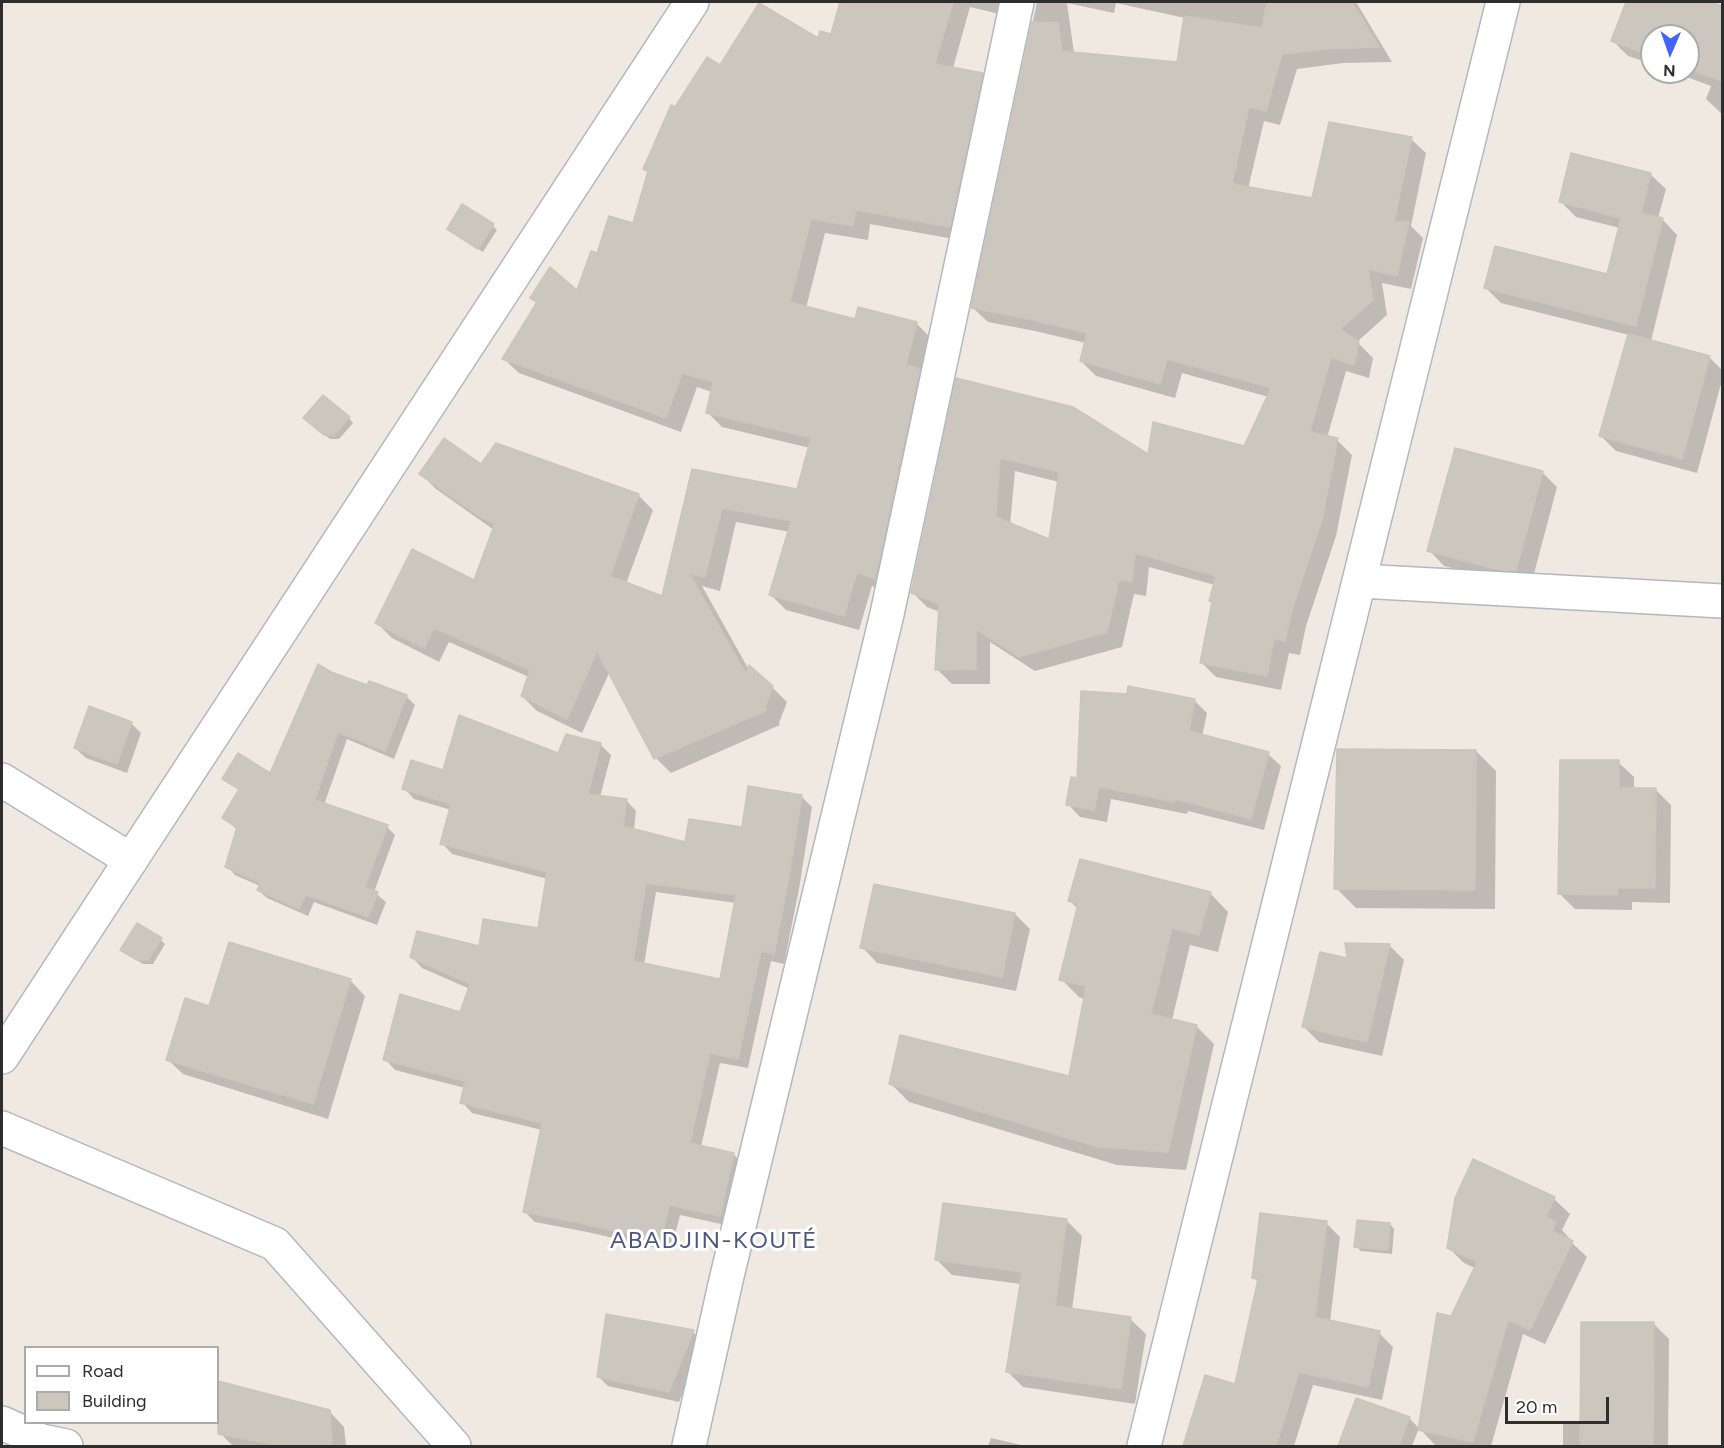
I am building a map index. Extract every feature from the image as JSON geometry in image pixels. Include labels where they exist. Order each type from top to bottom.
[{"type":"street","points":[[2,1057],[692,2]]},
{"type":"street","points":[[689,1446],[729,1265],[886,614],[1017,2]]},
{"type":"street","points":[[1144,1446],[1503,2]]},
{"type":"street","points":[[1360,581],[1722,601]]},
{"type":"street","points":[[2,780],[130,860]]},
{"type":"street","points":[[2,1128],[275,1244],[454,1446]]},
{"type":"street","points":[[2,1423],[42,1441],[66,1446]]},
{"type":"building","points":[[840,2],[953,2],[935,64],[983,73],[950,227],[856,210],[853,226],[811,219],[790,302],[855,319],[858,307],[917,322],[906,365],[920,369],[875,579],[857,572],[844,616],[769,595],[791,521],[722,508],[705,577],[689,573],[746,674],[749,665],[773,686],[765,707],[767,710],[654,759],[597,651],[567,719],[521,696],[530,670],[434,628],[424,648],[375,623],[412,549],[474,580],[495,523],[480,517],[419,474],[444,438],[481,464],[496,443],[639,494],[610,576],[662,596],[692,469],[797,489],[811,438],[706,413],[713,382],[682,373],[666,418],[502,359],[537,302],[530,298],[550,267],[577,290],[591,251],[597,253],[609,216],[633,223],[648,171],[643,169],[671,105],[675,107],[707,57],[720,65],[759,3],[818,38],[820,31],[831,34]]},
{"type":"building","points":[[1267,2],[1352,2],[1379,47],[1282,54],[1266,111],[1249,107],[1232,184],[1312,198],[1329,122],[1412,137],[1394,222],[1409,222],[1397,276],[1368,269],[1373,300],[1340,329],[1359,342],[1354,365],[1331,357],[1310,432],[1338,438],[1322,520],[1292,610],[1285,641],[1274,639],[1267,676],[1200,663],[1212,602],[1209,601],[1216,576],[1135,553],[1132,582],[1119,580],[1107,632],[1019,657],[976,629],[976,669],[935,670],[939,604],[911,593],[956,378],[1073,407],[1148,454],[1153,422],[1244,446],[1271,388],[1167,359],[1160,384],[1080,361],[1087,333],[971,308],[1032,22],[1058,23],[1062,51],[1177,62],[1184,16],[1262,28]],"holes":[[[1000,458],[1059,472],[1049,539],[996,517]]]},
{"type":"building","points":[[1626,2],[1711,2],[1722,6],[1722,81],[1700,73],[1700,24],[1640,24],[1640,52],[1611,41]]},
{"type":"building","points":[[1571,153],[1651,173],[1641,213],[1663,218],[1636,326],[1484,288],[1495,246],[1607,274],[1621,218],[1559,202]]},
{"type":"building","points":[[462,204],[494,224],[478,249],[447,229]]},
{"type":"building","points":[[1628,334],[1710,356],[1682,459],[1599,436]]},
{"type":"building","points":[[323,395],[350,417],[334,435],[324,435],[303,418]]},
{"type":"building","points":[[1455,448],[1543,471],[1516,571],[1499,570],[1427,551]]},
{"type":"building","points":[[318,664],[331,672],[367,685],[369,681],[407,695],[385,751],[338,732],[315,800],[388,825],[365,887],[378,892],[368,917],[306,895],[299,909],[257,890],[260,883],[225,867],[237,827],[222,818],[239,789],[222,779],[238,753],[270,773]]},
{"type":"building","points":[[1128,686],[1195,699],[1189,731],[1269,752],[1251,819],[1175,799],[1175,802],[1099,787],[1094,810],[1066,805],[1071,777],[1077,778],[1081,691],[1127,694]]},
{"type":"building","points":[[89,706],[132,722],[117,764],[74,748]]},
{"type":"building","points":[[459,715],[558,753],[566,734],[601,743],[588,794],[627,799],[623,826],[685,842],[689,819],[742,827],[748,786],[802,795],[774,954],[761,951],[738,1059],[710,1053],[690,1143],[734,1153],[720,1216],[669,1205],[661,1242],[523,1212],[542,1123],[460,1103],[465,1081],[383,1060],[400,994],[460,1012],[470,984],[410,957],[417,931],[479,946],[483,919],[538,928],[547,872],[440,844],[451,804],[402,789],[411,760],[443,770]],"holes":[[[646,883],[736,895],[720,979],[633,961]]]},
{"type":"building","points":[[1337,749],[1476,750],[1475,890],[1334,889]]},
{"type":"building","points":[[1560,760],[1619,760],[1619,788],[1656,788],[1655,888],[1618,888],[1617,895],[1558,894]]},
{"type":"building","points":[[1080,859],[1211,892],[1199,935],[1172,928],[1151,1014],[1197,1025],[1168,1152],[1098,1147],[889,1084],[900,1035],[1069,1076],[1086,986],[1059,980],[1078,904],[1068,901]]},
{"type":"building","points":[[874,884],[1015,913],[1002,977],[860,948]]},
{"type":"building","points":[[137,923],[162,938],[148,960],[137,960],[120,950]]},
{"type":"building","points":[[229,942],[351,979],[313,1104],[166,1060],[185,998],[209,1006]]},
{"type":"building","points":[[1345,943],[1390,944],[1367,1042],[1302,1027],[1320,952],[1347,958]]},
{"type":"building","points":[[1473,1159],[1555,1197],[1546,1217],[1556,1222],[1552,1231],[1573,1241],[1530,1330],[1508,1320],[1473,1442],[1418,1430],[1437,1313],[1451,1316],[1477,1262],[1447,1248],[1455,1198]]},
{"type":"building","points":[[943,1203],[1067,1219],[1055,1306],[1131,1317],[1121,1389],[1006,1372],[1022,1272],[935,1260]]},
{"type":"building","points":[[1260,1213],[1327,1221],[1315,1317],[1380,1331],[1368,1387],[1299,1372],[1276,1446],[1183,1446],[1205,1375],[1235,1384],[1258,1279],[1252,1278]]},
{"type":"building","points":[[1357,1220],[1390,1223],[1388,1250],[1354,1247]]},
{"type":"building","points":[[606,1314],[694,1330],[669,1392],[597,1377]]},
{"type":"building","points":[[1581,1322],[1654,1322],[1653,1446],[1580,1446]]},
{"type":"building","points":[[219,1381],[330,1410],[332,1446],[282,1446],[218,1434]]},
{"type":"building","points":[[1356,1398],[1410,1417],[1399,1446],[1338,1446]]},
{"type":"district","name":"ABADJIN-KOUTÉ","points":[[714,1241]]}]
